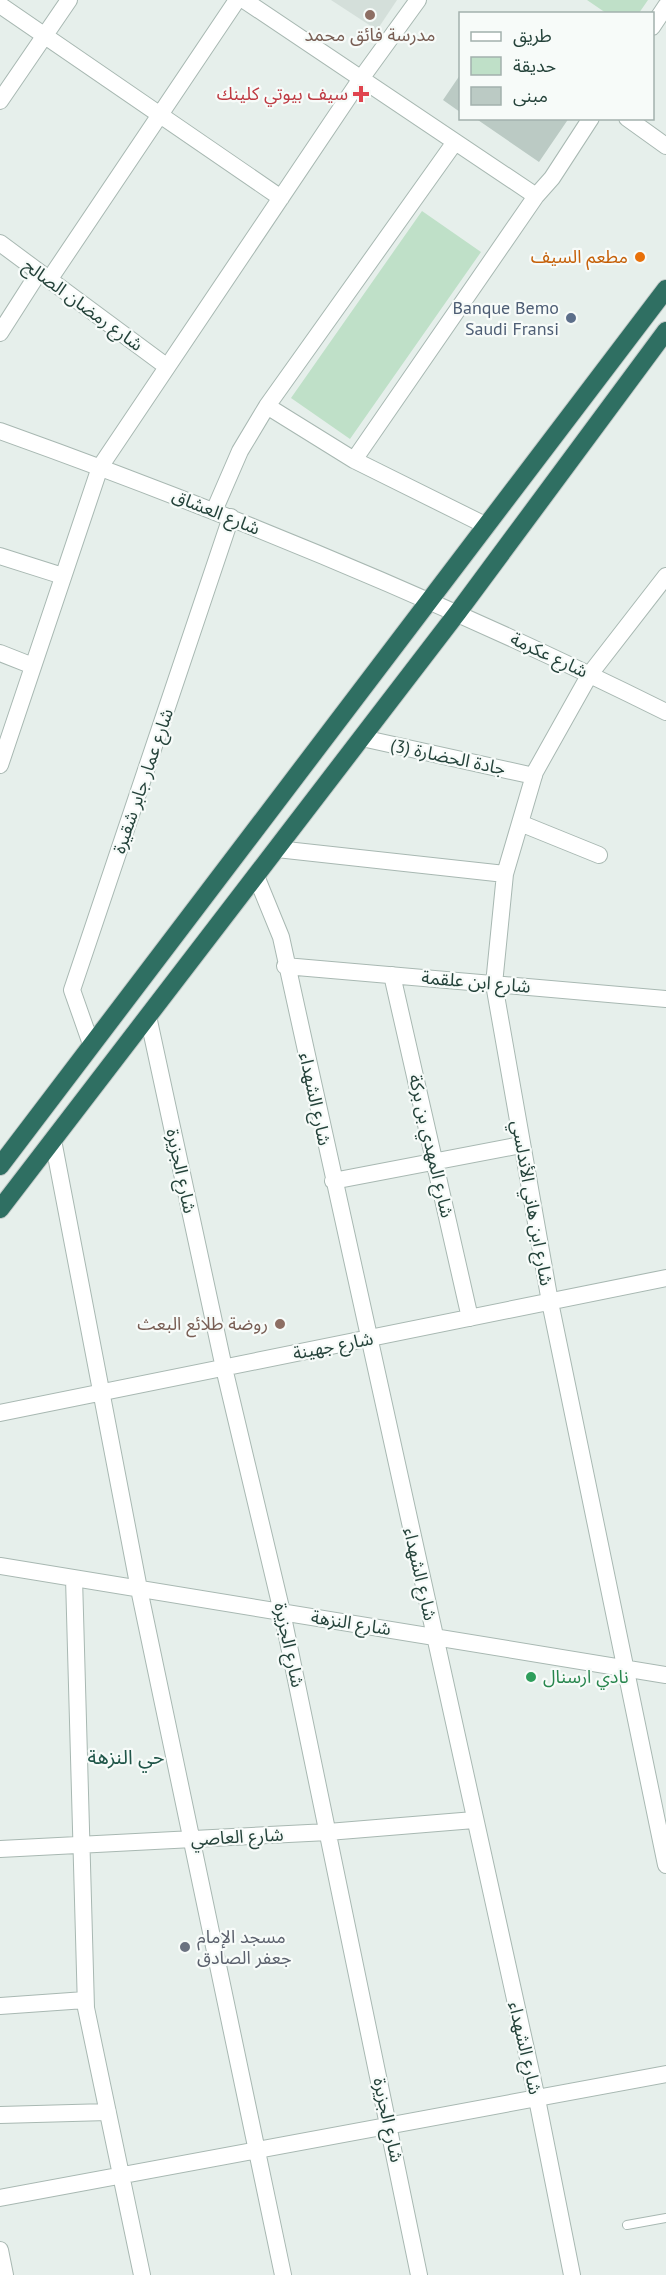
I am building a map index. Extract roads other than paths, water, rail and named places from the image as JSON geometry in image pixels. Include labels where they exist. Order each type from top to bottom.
[{"type":"highway","points":[[0,1166],[666,289]]},
{"type":"highway","points":[[0,1209],[458,612],[666,331]]},
{"type":"street","points":[[0,101],[69,0]]},
{"type":"street","points":[[0,333],[44,276],[160,114],[237,0]]},
{"type":"street","points":[[244,0],[360,80],[536,195]]},
{"type":"street","points":[[0,765],[3,747],[33,666],[100,466],[360,80],[418,0]]},
{"type":"street","points":[[0,6],[280,198]]},
{"type":"street","points":[[654,24],[666,6]]},
{"type":"street","points":[[354,460],[536,195],[552,178],[590,120]]},
{"type":"street","points":[[630,120],[666,146]]},
{"type":"street","points":[[214,511],[240,451],[267,406],[455,142]]},
{"type":"street","name":"شارع رمضان الصالح","points":[[0,243],[166,366]]},
{"type":"street","points":[[267,406],[354,460],[487,526]]},
{"type":"street","name":"شارع العشاق","points":[[0,431],[100,466],[231,517],[430,600]]},
{"type":"street","name":"شارع عمار جابر شقيرة","points":[[91,1044],[72,990],[231,517]]},
{"type":"street","points":[[0,556],[63,576]]},
{"type":"street","name":"شارع ابن هاني الأندلسي","points":[[666,576],[590,674],[534,776],[505,874],[495,984],[521,1145],[550,1302],[666,1865]]},
{"type":"street","name":"شارع عكرمة","points":[[430,600],[666,712]]},
{"type":"street","points":[[0,653],[33,666]]},
{"type":"street","name":"جادة الحضارة (3)","points":[[362,738],[534,776]]},
{"type":"street","points":[[520,823],[599,855]]},
{"type":"street","points":[[277,849],[505,874]]},
{"type":"street","name":"شارع الشهداء","points":[[256,876],[281,937],[285,966],[537,2098],[572,2275]]},
{"type":"street","name":"شارع ابن علقمة","points":[[285,966],[666,999]]},
{"type":"street","name":"شارع المهدي بن بركة","points":[[392,975],[470,1318]]},
{"type":"street","name":"شارع الجزيرة","points":[[148,1016],[224,1368],[282,1612],[419,2275]]},
{"type":"street","points":[[53,1140],[99,1393],[255,2151],[283,2275]]},
{"type":"street","points":[[333,1181],[521,1145]]},
{"type":"street","name":"شارع جهينة","points":[[0,1413],[666,1278]]},
{"type":"street","name":"شارع النزهة","points":[[1,1563],[74,1578],[624,1667],[666,1676]]},
{"type":"street","points":[[74,1578],[85,2000],[142,2275]]},
{"type":"street","name":"شارع العاصي","points":[[0,1849],[328,1832],[474,1820]]},
{"type":"street","points":[[0,2006],[85,2000]]},
{"type":"street","points":[[0,2198],[666,2074]]},
{"type":"street","points":[[0,2115],[108,2112]]},
{"type":"street","points":[[0,2250],[5,2275]]},
{"type":"lane","points":[[627,2225],[666,2218]]},
{"type":"place","name":"مدرسة فائق محمد","points":[[370,15]]},
{"type":"place","name":"سيف بيوتي كلينك","points":[[361,94]]},
{"type":"place","name":"مطعم السيف","points":[[640,257]]},
{"type":"place","name":"Banque Bemo Saudi Fransi","points":[[571,318]]},
{"type":"place","name":"روضة طلائع البعث","points":[[280,1324]]},
{"type":"place","name":"نادي ارسنال","points":[[531,1677]]},
{"type":"place","name":"مسجد الإمام جعفر الصادق","points":[[185,1947]]},
{"type":"district","name":"حي النزهة","points":[[126,1757]]}]
